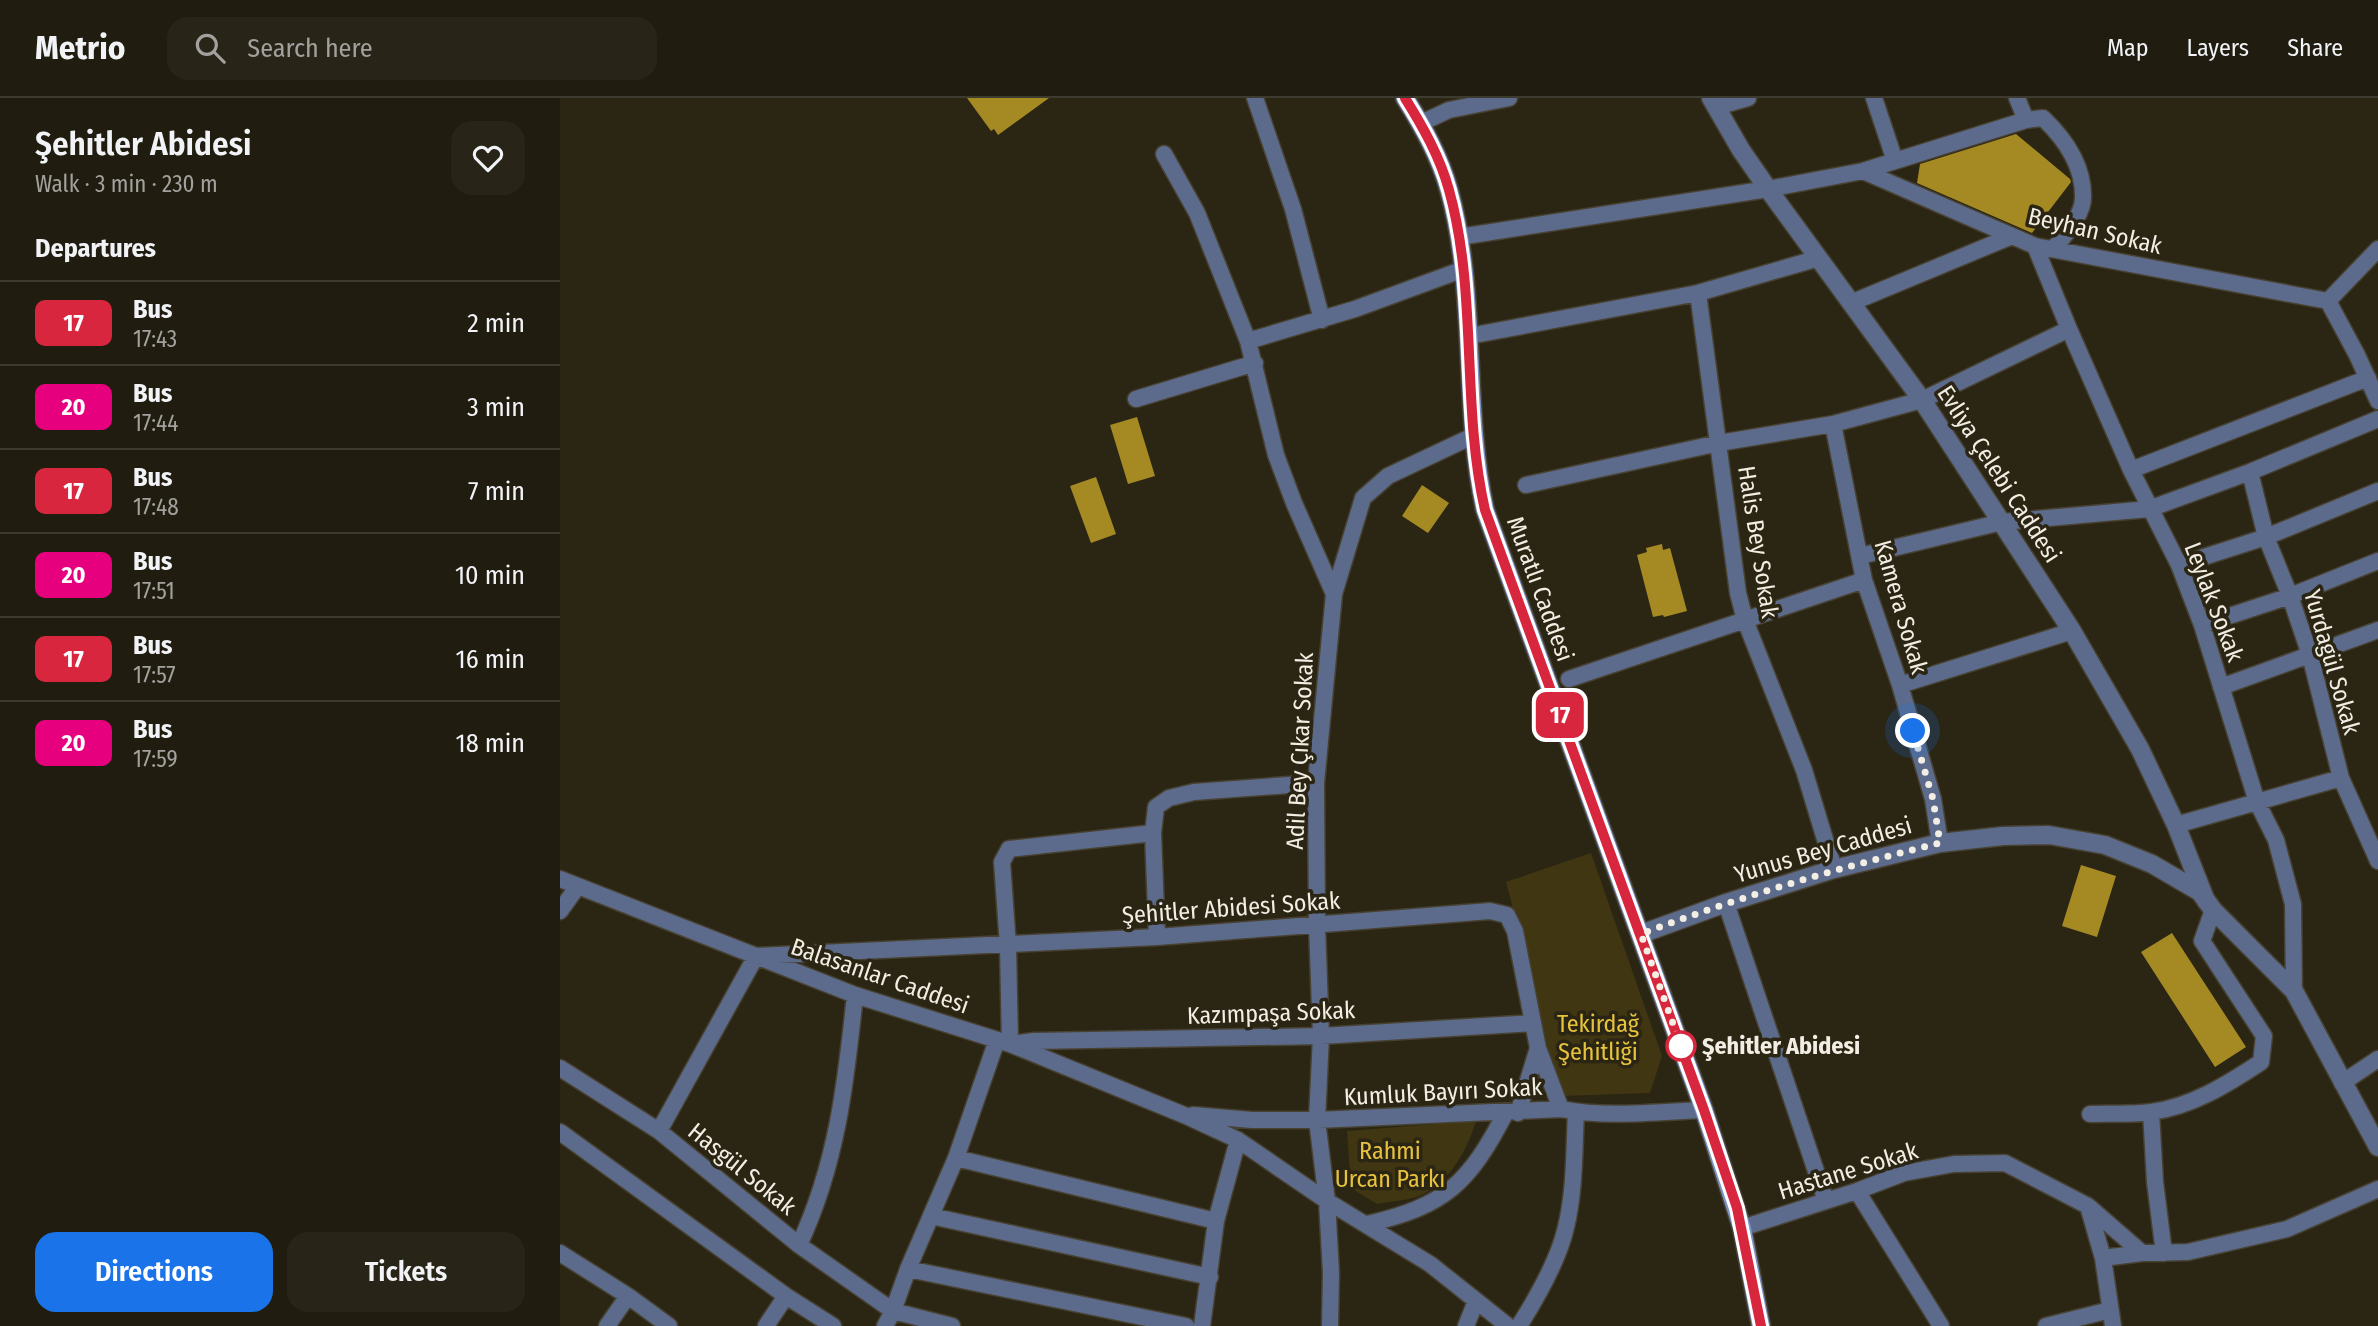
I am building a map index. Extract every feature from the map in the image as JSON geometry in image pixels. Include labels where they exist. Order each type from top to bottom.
[{"type":"main road","name":"Muratlı Caddesi","points":[[1405,98],[1437,155],[1449,190],[1460,237],[1478,474],[1485,510],[1704,1110],[1742,1228],[1761,1326]]},
{"type":"street","points":[[1255,98],[1293,209],[1322,320]]},
{"type":"street","points":[[1421,123],[1450,110],[1509,98]]},
{"type":"street","points":[[1714,102],[1748,98]]},
{"type":"street","points":[[1874,98],[1895,161]]},
{"type":"street","points":[[2017,98],[2026,120]]},
{"type":"street","name":"Evliya Çelebi Caddesi","points":[[1714,102],[1741,150],[1768,189],[1922,400],[2072,631],[2140,749],[2210,906]]},
{"type":"street","points":[[1460,237],[1768,189],[1863,170],[2026,120],[2043,118],[2061,136],[2077,163],[2083,200],[2069,233],[2053,249]]},
{"type":"street","name":"Adil Bey Çıkar Sokak","points":[[1164,154],[1197,213],[1248,341],[1276,455],[1334,594]]},
{"type":"street","name":"Beyhan Sokak","points":[[1863,170],[2035,246],[2328,301]]},
{"type":"street","points":[[1853,302],[2012,236]]},
{"type":"street","name":"Leylak Sokak","points":[[2035,246],[2131,470],[2179,565],[2202,625],[2257,802],[2276,841],[2293,904],[2294,991]]},
{"type":"street","points":[[2378,249],[2328,301],[2378,401]]},
{"type":"street","points":[[1469,337],[1698,293],[1819,258]]},
{"type":"street","points":[[1248,341],[1322,320],[1464,269]]},
{"type":"street","name":"Halis Bey Sokak","points":[[1698,293],[1738,593],[1745,620],[1804,769],[1834,869]]},
{"type":"street","points":[[1526,485],[1719,443],[1833,424],[1922,400],[2069,329]]},
{"type":"street","points":[[1136,399],[1255,363]]},
{"type":"street","points":[[2131,470],[2368,378]]},
{"type":"street","points":[[1860,556],[2002,522],[2149,509],[2250,472],[2378,419]]},
{"type":"street","name":"Kamera Sokak","points":[[1833,424],[1864,580],[1900,685],[1933,799],[1940,843]]},
{"type":"street","name":"Adil Bey Çıkar Sokak","points":[[1330,1326],[1331,1273],[1317,1120],[1321,1036],[1316,783],[1334,594],[1363,498],[1388,476],[1475,435]]},
{"type":"street","name":"Yurdagül Sokak","points":[[2250,472],[2266,537],[2310,655],[2341,778],[2378,861]]},
{"type":"street","points":[[2179,565],[2266,537],[2378,491]]},
{"type":"street","points":[[2202,625],[2290,596],[2378,561]]},
{"type":"street","points":[[1569,679],[1864,580]]},
{"type":"street","points":[[2221,687],[2378,630]]},
{"type":"street","points":[[1900,685],[2072,631]]},
{"type":"street","points":[[2176,825],[2341,778]]},
{"type":"street","points":[[1157,937],[1153,833],[1156,807],[1169,798],[1194,792],[1316,783]]},
{"type":"street","points":[[885,1326],[1004,1042],[1008,946],[1002,862],[1009,849],[1153,833]]},
{"type":"street","name":"Yunus Bey Caddesi","points":[[1641,934],[1726,903],[1834,869],[1940,843],[2003,836],[2049,835],[2105,845],[2152,864],[2200,892],[2210,906],[2294,991],[2378,1147]]},
{"type":"street","name":"Balasanlar Caddesi","points":[[560,879],[855,995],[1004,1042],[1184,1115],[1238,1140],[1326,1201],[1430,1264],[1508,1326]]},
{"type":"street","points":[[560,911],[578,886]]},
{"type":"street","points":[[1726,903],[1826,1201]]},
{"type":"street","points":[[2090,1114],[2151,1112],[2189,1103],[2261,1062],[2264,1036],[2202,941],[2210,906]]},
{"type":"street","name":"Şehitler Abidesi Sokak","points":[[756,956],[1157,937],[1490,911],[1507,915],[1515,931],[1538,1048],[1569,1111]]},
{"type":"street","points":[[659,1131],[756,956]]},
{"type":"street","points":[[799,1245],[816,1209],[845,1095],[855,995]]},
{"type":"street","name":"Kazımpaşa Sokak","points":[[1004,1042],[1321,1036],[1533,1023]]},
{"type":"street","points":[[1367,1224],[1399,1217],[1435,1201],[1460,1183],[1512,1112],[1538,1048]]},
{"type":"street","points":[[2342,1083],[2378,1059]]},
{"type":"street","name":"Hasgül Sokak","points":[[560,1068],[659,1131],[799,1245],[893,1311]]},
{"type":"street","name":"Kumluk Bayırı Sokak","points":[[1184,1115],[1252,1120],[1317,1120],[1512,1112],[1647,1113],[1704,1110]]},
{"type":"street","points":[[1518,1326],[1537,1298],[1566,1230],[1572,1193],[1569,1111]]},
{"type":"street","points":[[2151,1112],[2155,1182],[2164,1253]]},
{"type":"street","points":[[560,1132],[786,1296],[833,1326]]},
{"type":"street","points":[[1202,1326],[1216,1221],[1238,1140]]},
{"type":"street","points":[[956,1158],[1216,1221]]},
{"type":"street","name":"Hastane Sokak","points":[[1742,1228],[1904,1173],[1954,1164],[2005,1163],[2088,1206],[2142,1253]]},
{"type":"street","points":[[2103,1258],[2142,1253],[2188,1252],[2287,1229],[2378,1189]]},
{"type":"street","points":[[1857,1191],[1941,1326]]},
{"type":"street","points":[[2046,1326],[2111,1318],[2103,1258],[2088,1206]]},
{"type":"street","points":[[931,1216],[1210,1277]]},
{"type":"street","points":[[560,1253],[628,1296],[669,1326]]},
{"type":"street","points":[[908,1269],[1186,1326]]},
{"type":"street","points":[[607,1326],[628,1296]]},
{"type":"street","points":[[766,1326],[786,1296]]},
{"type":"street","points":[[1466,1326],[1476,1301]]},
{"type":"street","points":[[893,1311],[951,1326]]},
{"type":"green space","name":"Tekirdağ Şehitliği","points":[[1591,853],[1662,1056],[1650,1093],[1562,1096],[1549,1067],[1530,974],[1506,882]]},
{"type":"green space","name":"Rahmi Urcan Parkı","points":[[1476,1121],[1456,1164],[1431,1190],[1405,1200],[1377,1204],[1351,1188],[1347,1131]]},
{"type":"building","points":[[967,98],[1049,98],[998,135],[994,129],[991,131]]},
{"type":"building","points":[[2016,134],[2071,182],[2032,233],[1917,183],[1920,164]]},
{"type":"building","points":[[1137,417],[1155,476],[1128,484],[1110,425]]},
{"type":"building","points":[[1096,477],[1116,534],[1091,543],[1070,486]]},
{"type":"building","points":[[1422,485],[1449,503],[1428,533],[1402,516]]},
{"type":"building","points":[[1662,544],[1663,550],[1670,548],[1687,611],[1653,617],[1637,555],[1647,552],[1646,548]]},
{"type":"building","points":[[2081,865],[2116,876],[2097,937],[2062,926]]},
{"type":"building","points":[[2172,933],[2246,1047],[2215,1067],[2141,952]]},
{"type":"bus line","name":"17","points":[[1405,98],[1437,155],[1449,190],[1460,237],[1469,337],[1471,401],[1478,474],[1485,510],[1704,1110],[1737,1208],[1761,1326]]},
{"type":"place","name":"Şehitler Abidesi","points":[[1681,1046]]},
{"type":"route","points":[[1681,1046],[1641,934],[1726,903],[1834,869],[1940,843],[1933,799],[1913,731]]}]
